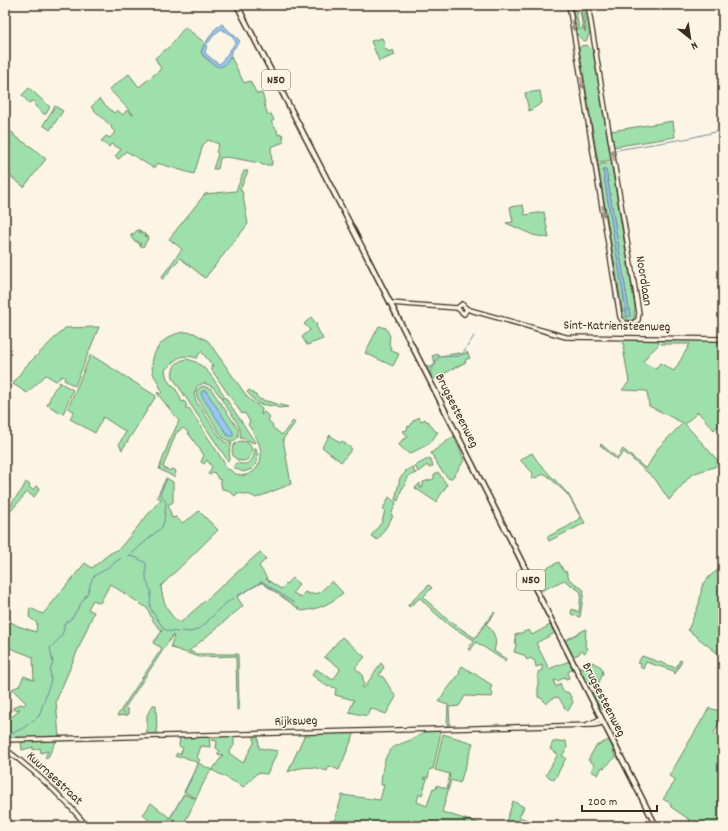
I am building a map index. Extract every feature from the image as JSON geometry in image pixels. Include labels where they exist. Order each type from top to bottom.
[{"type":"main road","name":"Brugsesteenweg","points":[[237,5],[656,826]]},
{"type":"street","name":"Noordlaan","points":[[569,5],[620,316],[624,323],[631,324],[638,320],[639,313],[588,5]]},
{"type":"street","points":[[390,303],[457,308],[464,314],[467,309]]},
{"type":"street","name":"Sint-Katriensteenweg","points":[[457,308],[462,304],[467,309],[566,337],[723,339]]},
{"type":"street","name":"Rijksweg","points":[[5,740],[599,724],[602,721]]},
{"type":"street","name":"Kuurnsestraat","points":[[5,749],[56,792],[87,826]]},
{"type":"green space","points":[[572,5],[575,5],[579,29],[583,29],[580,5],[585,32],[582,5],[585,5],[589,28],[586,41],[582,40],[577,34]]},
{"type":"green space","points":[[185,27],[205,43],[201,52],[203,56],[216,66],[230,59],[231,57],[244,83],[250,81],[257,94],[262,93],[268,115],[271,114],[274,120],[271,122],[277,130],[278,135],[282,134],[284,138],[282,139],[284,142],[271,147],[272,165],[262,165],[260,163],[227,157],[220,158],[218,169],[213,169],[218,154],[216,152],[219,144],[208,140],[203,145],[194,174],[157,163],[156,167],[152,167],[126,151],[119,159],[115,157],[121,149],[111,144],[109,147],[101,141],[106,136],[110,138],[115,132],[111,128],[112,127],[91,107],[99,99],[114,113],[117,110],[123,115],[127,110],[133,115],[109,89],[129,74],[139,87],[161,69],[155,58],[170,46]]},
{"type":"green space","points":[[382,38],[385,49],[386,48],[388,52],[393,50],[395,55],[379,61],[371,41]]},
{"type":"green space","points":[[587,45],[593,51],[611,160],[598,162],[579,49],[581,46]]},
{"type":"green space","points":[[29,88],[50,107],[46,114],[35,106],[35,102],[32,101],[29,103],[22,95]]},
{"type":"green space","points":[[540,91],[542,103],[529,111],[525,93]]},
{"type":"green space","points":[[55,106],[63,111],[50,130],[43,125]]},
{"type":"green space","points":[[673,121],[675,137],[613,147],[611,131]]},
{"type":"green space","points":[[5,127],[14,134],[14,136],[33,148],[46,159],[24,187],[5,172]]},
{"type":"green space","points":[[611,162],[635,308],[634,318],[631,321],[627,320],[623,314],[598,165]],"holes":[[[603,170],[606,170],[630,316],[627,317]]]},
{"type":"green space","points":[[244,171],[248,171],[240,190],[242,191],[248,224],[205,278],[180,258],[163,279],[161,278],[182,249],[169,239],[205,194],[236,191]]},
{"type":"green space","points":[[523,205],[525,215],[544,212],[549,238],[533,235],[506,223],[513,222],[510,207]]},
{"type":"green space","points":[[137,230],[146,235],[144,236],[149,237],[143,247],[139,245],[141,244],[140,243],[137,243],[138,241],[134,241],[131,237],[131,234],[132,233],[133,235]]},
{"type":"green space","points":[[311,317],[317,325],[316,326],[323,339],[307,345],[302,337],[310,330],[304,324]]},
{"type":"green space","points":[[379,326],[386,328],[390,336],[390,350],[399,354],[393,366],[365,353]]},
{"type":"green space","points":[[99,327],[75,386],[64,380],[65,377],[62,376],[56,381],[46,375],[27,393],[13,384],[24,368],[65,328]]},
{"type":"green space","points":[[178,333],[194,333],[208,341],[248,398],[262,409],[261,415],[264,412],[270,417],[268,420],[273,425],[272,427],[282,435],[293,421],[295,423],[283,439],[291,484],[256,498],[237,493],[235,496],[228,490],[222,489],[220,479],[219,480],[214,472],[210,475],[208,474],[212,467],[207,460],[204,464],[201,462],[204,455],[183,428],[176,433],[163,467],[169,471],[171,469],[175,470],[176,472],[174,477],[159,469],[179,421],[157,393],[158,392],[160,394],[162,392],[153,373],[152,365],[153,358],[160,345],[171,336]],"holes":[[[201,351],[213,366],[211,369],[242,414],[245,413],[250,422],[248,424],[259,445],[261,453],[258,465],[255,470],[246,475],[234,473],[229,469],[228,470],[224,465],[225,464],[189,408],[187,409],[185,407],[187,406],[184,401],[182,402],[173,385],[171,385],[167,379],[165,370],[179,358],[186,356],[197,358]]]},
{"type":"green space","points":[[623,339],[660,340],[657,346],[643,362],[656,369],[660,363],[674,371],[690,344],[661,344],[662,340],[723,341],[723,384],[720,389],[723,392],[723,421],[714,430],[698,412],[685,424],[720,463],[714,467],[692,474],[669,500],[655,479],[624,452],[617,460],[600,445],[601,444],[617,458],[623,449],[646,469],[658,448],[683,423],[649,406],[647,391],[622,390],[629,382]]},
{"type":"green space","points":[[467,352],[470,358],[465,360],[466,362],[432,380],[425,366],[427,365],[429,368],[436,364],[432,356],[438,354],[439,356],[460,353],[462,355]]},
{"type":"green space","points":[[91,355],[156,396],[122,450],[119,444],[126,432],[103,417],[95,433],[70,419],[74,411],[68,408]]},
{"type":"green space","points":[[186,359],[199,364],[204,368],[213,378],[224,395],[221,397],[213,387],[204,383],[197,386],[194,394],[196,401],[222,440],[227,443],[232,443],[229,451],[230,459],[228,461],[173,378],[173,371],[177,363]]},
{"type":"green space","points":[[59,382],[73,390],[63,414],[47,405],[53,391],[60,384]]},
{"type":"green space","points":[[203,386],[211,389],[237,427],[238,435],[236,440],[230,441],[223,438],[198,399],[196,392]]},
{"type":"green space","points":[[249,390],[259,399],[288,407],[279,408],[258,404],[247,392]]},
{"type":"green space","points":[[225,397],[255,442],[254,443],[240,438],[241,434],[238,424],[222,400],[222,398]]},
{"type":"green space","points":[[419,417],[421,421],[425,419],[427,422],[428,421],[435,431],[438,432],[429,444],[409,454],[399,445],[402,440],[408,437],[403,431],[407,430],[408,426],[410,427],[413,421]]},
{"type":"green space","points":[[330,435],[340,443],[342,441],[352,449],[341,462],[322,447]]},
{"type":"green space","points":[[454,436],[464,460],[453,477],[449,479],[441,470],[431,453]]},
{"type":"green space","points":[[238,441],[246,441],[252,447],[252,455],[246,461],[238,461],[232,455],[232,447]]},
{"type":"green space","points":[[255,447],[257,458],[256,464],[252,469],[243,472],[233,467],[236,463],[249,463],[253,458]]},
{"type":"green space","points":[[532,453],[538,462],[568,494],[585,523],[549,541],[547,537],[581,518],[568,495],[547,475],[544,474],[533,479],[532,478],[533,473],[520,460]]},
{"type":"green space","points":[[430,458],[433,466],[429,468],[427,465],[418,472],[416,467],[413,469],[415,473],[417,473],[408,476],[398,501],[395,500],[400,478],[406,472],[405,471]]},
{"type":"green space","points":[[438,472],[447,485],[436,502],[415,488],[420,483],[420,488],[423,487],[423,482],[434,479],[434,475]]},
{"type":"green space","points":[[166,478],[173,482],[173,502],[168,505],[172,518],[176,517],[182,523],[199,511],[218,530],[161,586],[166,607],[172,616],[180,623],[260,552],[266,559],[259,566],[267,578],[266,579],[281,589],[292,578],[299,584],[293,593],[301,597],[305,592],[310,594],[319,593],[332,581],[343,593],[324,605],[314,609],[302,611],[261,582],[237,597],[243,606],[189,651],[197,654],[238,654],[239,710],[237,710],[236,656],[199,657],[172,648],[171,645],[173,635],[122,712],[124,713],[126,709],[128,709],[128,715],[117,716],[162,648],[153,643],[162,631],[153,621],[147,608],[110,584],[100,603],[93,600],[88,609],[94,612],[56,701],[59,737],[5,738],[5,712],[7,709],[10,710],[12,717],[20,709],[13,710],[13,708],[20,704],[24,705],[26,703],[12,689],[19,686],[24,676],[34,680],[33,657],[5,646],[5,619],[18,626],[36,632],[37,623],[29,617],[30,608],[43,614],[85,563],[92,568],[109,554],[119,549],[161,499],[157,497]]},
{"type":"green space","points":[[26,482],[33,490],[36,486],[40,488],[34,497],[27,492],[5,518],[5,512],[13,503],[12,502],[22,490]]},
{"type":"green space","points":[[389,497],[396,503],[391,515],[393,516],[378,540],[371,536],[382,522],[385,510],[383,509]]},
{"type":"green space","points":[[559,562],[564,572],[566,571],[569,579],[584,590],[580,617],[571,614],[572,609],[579,612],[581,592],[564,580],[539,592],[531,576]]},
{"type":"green space","points":[[723,566],[723,653],[721,656],[688,630],[699,604],[702,586],[710,576]]},
{"type":"green space","points":[[429,585],[432,588],[423,597],[448,620],[475,638],[494,612],[495,613],[486,624],[491,630],[495,639],[496,643],[494,651],[506,659],[505,661],[476,642],[470,651],[468,649],[474,640],[450,626],[420,598],[409,607],[408,605]]},
{"type":"green space","points":[[550,625],[555,633],[536,643],[549,669],[569,661],[573,669],[568,672],[569,678],[566,679],[565,677],[558,681],[554,680],[555,686],[558,686],[560,683],[563,691],[569,693],[573,702],[568,711],[558,697],[553,698],[546,704],[543,699],[538,697],[538,672],[542,670],[542,665],[536,667],[535,661],[530,658],[527,660],[524,655],[514,652],[516,645],[515,635],[529,630],[532,635]]},
{"type":"green space","points":[[586,629],[585,646],[588,648],[585,653],[581,650],[579,654],[572,657],[564,641]]},
{"type":"green space","points":[[342,637],[365,657],[355,668],[362,674],[364,684],[362,687],[364,688],[381,663],[384,667],[379,675],[383,677],[396,697],[386,714],[370,708],[367,716],[349,712],[354,700],[335,695],[336,688],[328,687],[312,675],[316,669],[333,680],[340,670],[339,667],[324,657]]},
{"type":"green space","points":[[642,656],[676,668],[680,660],[682,661],[675,674],[674,671],[646,662],[643,669],[640,667],[641,664],[638,663]]},
{"type":"green space","points":[[592,662],[601,667],[603,673],[597,687],[606,703],[602,709],[600,709],[592,693],[595,691],[593,687],[597,677],[594,676],[586,685],[577,665],[587,671]]},
{"type":"green space","points":[[462,666],[492,685],[490,691],[493,692],[492,697],[465,696],[459,706],[449,707],[450,726],[447,726],[448,705],[439,702],[439,700],[460,673],[459,671]]},
{"type":"green space","points":[[153,705],[156,705],[157,734],[147,735],[147,715]]},
{"type":"green space","points":[[709,708],[723,712],[723,716],[714,733],[723,739],[723,826],[687,826],[690,820],[671,807],[670,803],[663,799],[676,780],[669,776]]},
{"type":"green space","points":[[426,730],[437,730],[440,733],[440,737],[433,769],[430,769],[428,778],[424,777],[424,779],[427,779],[422,795],[419,794],[417,802],[427,806],[433,788],[436,789],[437,785],[447,789],[450,774],[435,770],[443,734],[473,743],[460,783],[451,780],[442,812],[487,826],[422,826],[413,823],[412,826],[350,826],[335,820],[342,795],[380,800],[384,785],[381,785],[384,763],[388,753],[396,746],[415,738]]},
{"type":"green space","points":[[355,732],[339,770],[329,766],[327,771],[307,767],[288,772],[305,734]]},
{"type":"green space","points":[[254,735],[258,735],[259,748],[278,751],[267,774],[257,773],[244,787],[212,770],[223,755],[217,754],[220,751],[216,748],[217,741],[212,740],[213,736],[234,736],[234,745],[229,753],[243,763],[254,743]]},
{"type":"green space","points":[[209,736],[210,747],[201,746],[197,758],[200,760],[198,763],[182,756],[180,758],[175,756],[177,753],[180,755],[183,748],[179,746],[180,737]]},
{"type":"green space","points":[[57,740],[47,759],[45,758],[48,751],[41,753],[40,748],[33,750],[33,747],[22,750],[21,741]]},
{"type":"green space","points":[[609,740],[616,757],[604,768],[602,767],[598,775],[591,771],[594,764],[588,760],[596,746]]},
{"type":"green space","points":[[566,741],[567,748],[562,756],[566,758],[554,780],[546,775],[558,754],[550,749],[553,742]]},
{"type":"green space","points":[[198,763],[212,770],[208,774],[196,798],[184,792]]},
{"type":"green space","points":[[184,794],[196,799],[183,826],[156,826],[143,815],[151,803],[170,818]]},
{"type":"green space","points":[[513,801],[524,807],[519,817],[534,822],[532,826],[505,826]]},
{"type":"water","points":[[222,24],[240,41],[226,63],[219,67],[212,63],[201,52],[205,43],[207,45],[205,53],[220,64],[236,42],[231,35],[221,29],[208,43],[206,42],[215,29]]},
{"type":"water","points":[[603,170],[606,170],[630,316],[627,317]]},
{"type":"water","points":[[202,391],[206,391],[233,432],[233,436],[228,436],[202,396]]},
{"type":"waterway","points":[[616,150],[690,138],[723,130]]},
{"type":"waterway","points":[[431,375],[430,373],[438,357],[459,356],[463,353],[474,336]]},
{"type":"waterway","points":[[129,556],[162,527],[166,502],[160,494],[167,479]]},
{"type":"waterway","points":[[129,556],[135,557],[146,563],[146,579],[151,591],[150,606],[152,611],[164,629],[178,632]]},
{"type":"waterway","points":[[8,737],[9,735],[25,727],[39,716],[51,680],[50,670],[53,663],[50,648],[60,638],[64,624],[72,618],[88,592],[94,576],[121,558]]},
{"type":"waterway","points":[[237,596],[263,582],[294,603]]},
{"type":"waterway","points":[[181,631],[194,631],[204,625],[220,608],[233,598]]},
{"type":"waterway","points":[[9,743],[10,749]]},
{"type":"waterway","points":[[5,759],[9,755]]},
{"type":"waterway","points":[[185,791],[198,764]]},
{"type":"waterway","points":[[163,826],[170,819],[183,795]]}]
